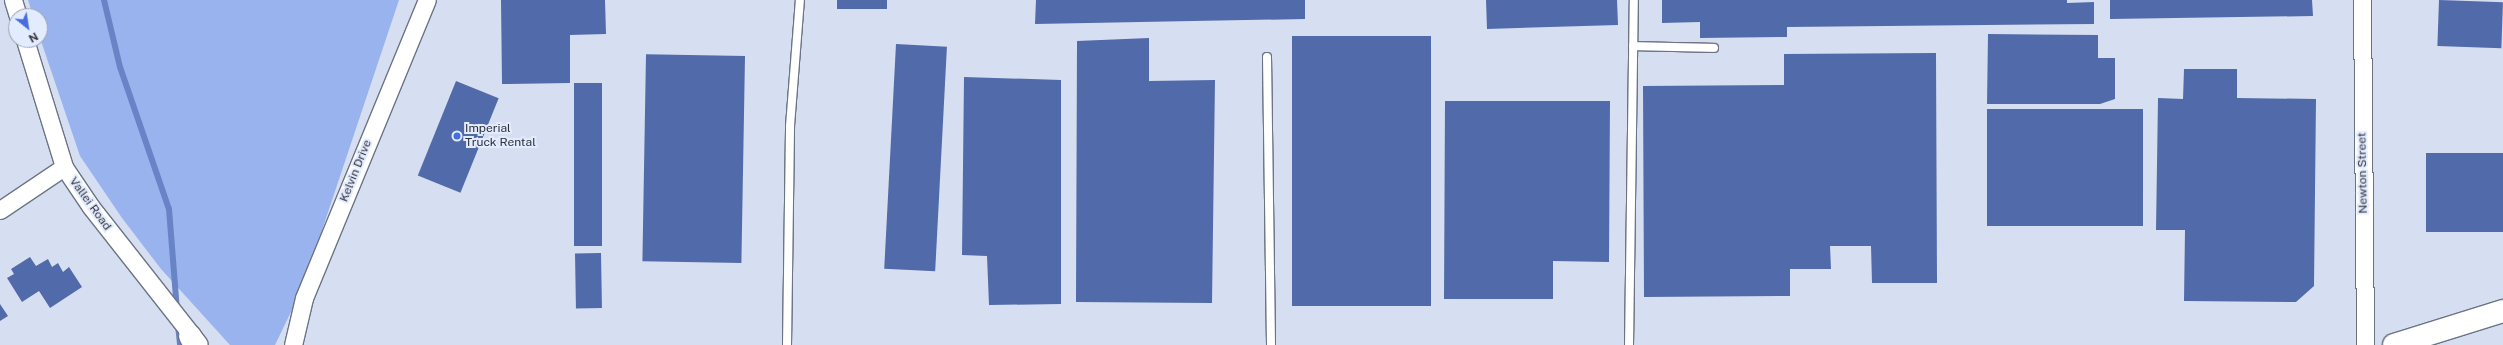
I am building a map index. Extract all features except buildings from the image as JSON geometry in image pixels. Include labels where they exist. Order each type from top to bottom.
[{"type":"street","name":"Kelvin Drive","points":[[293,345],[304,298],[427,0]]},
{"type":"street","name":"Newton Street","points":[[2362,0],[2365,345]]},
{"type":"street","name":"Vallei Road","points":[[27,48],[64,167],[195,342]]},
{"type":"street","points":[[0,210],[64,167]]},
{"type":"street","points":[[2394,345],[2503,311]]},
{"type":"lane","points":[[787,345],[790,126],[800,0]]},
{"type":"lane","points":[[1629,345],[1634,0]]},
{"type":"lane","points":[[1633,46],[1714,48]]},
{"type":"lane","points":[[1267,57],[1271,345]]},
{"type":"shaded area","points":[[28,0],[399,0],[303,287],[275,345],[230,345],[161,269],[122,218],[80,156],[43,48],[48,48],[48,8],[30,8]]},
{"type":"waterway","points":[[104,0],[120,67],[169,209],[177,310]]},
{"type":"waterway","points":[[178,325],[180,345]]},
{"type":"place","name":"Imperial Truck Rental","points":[[457,136]]}]
